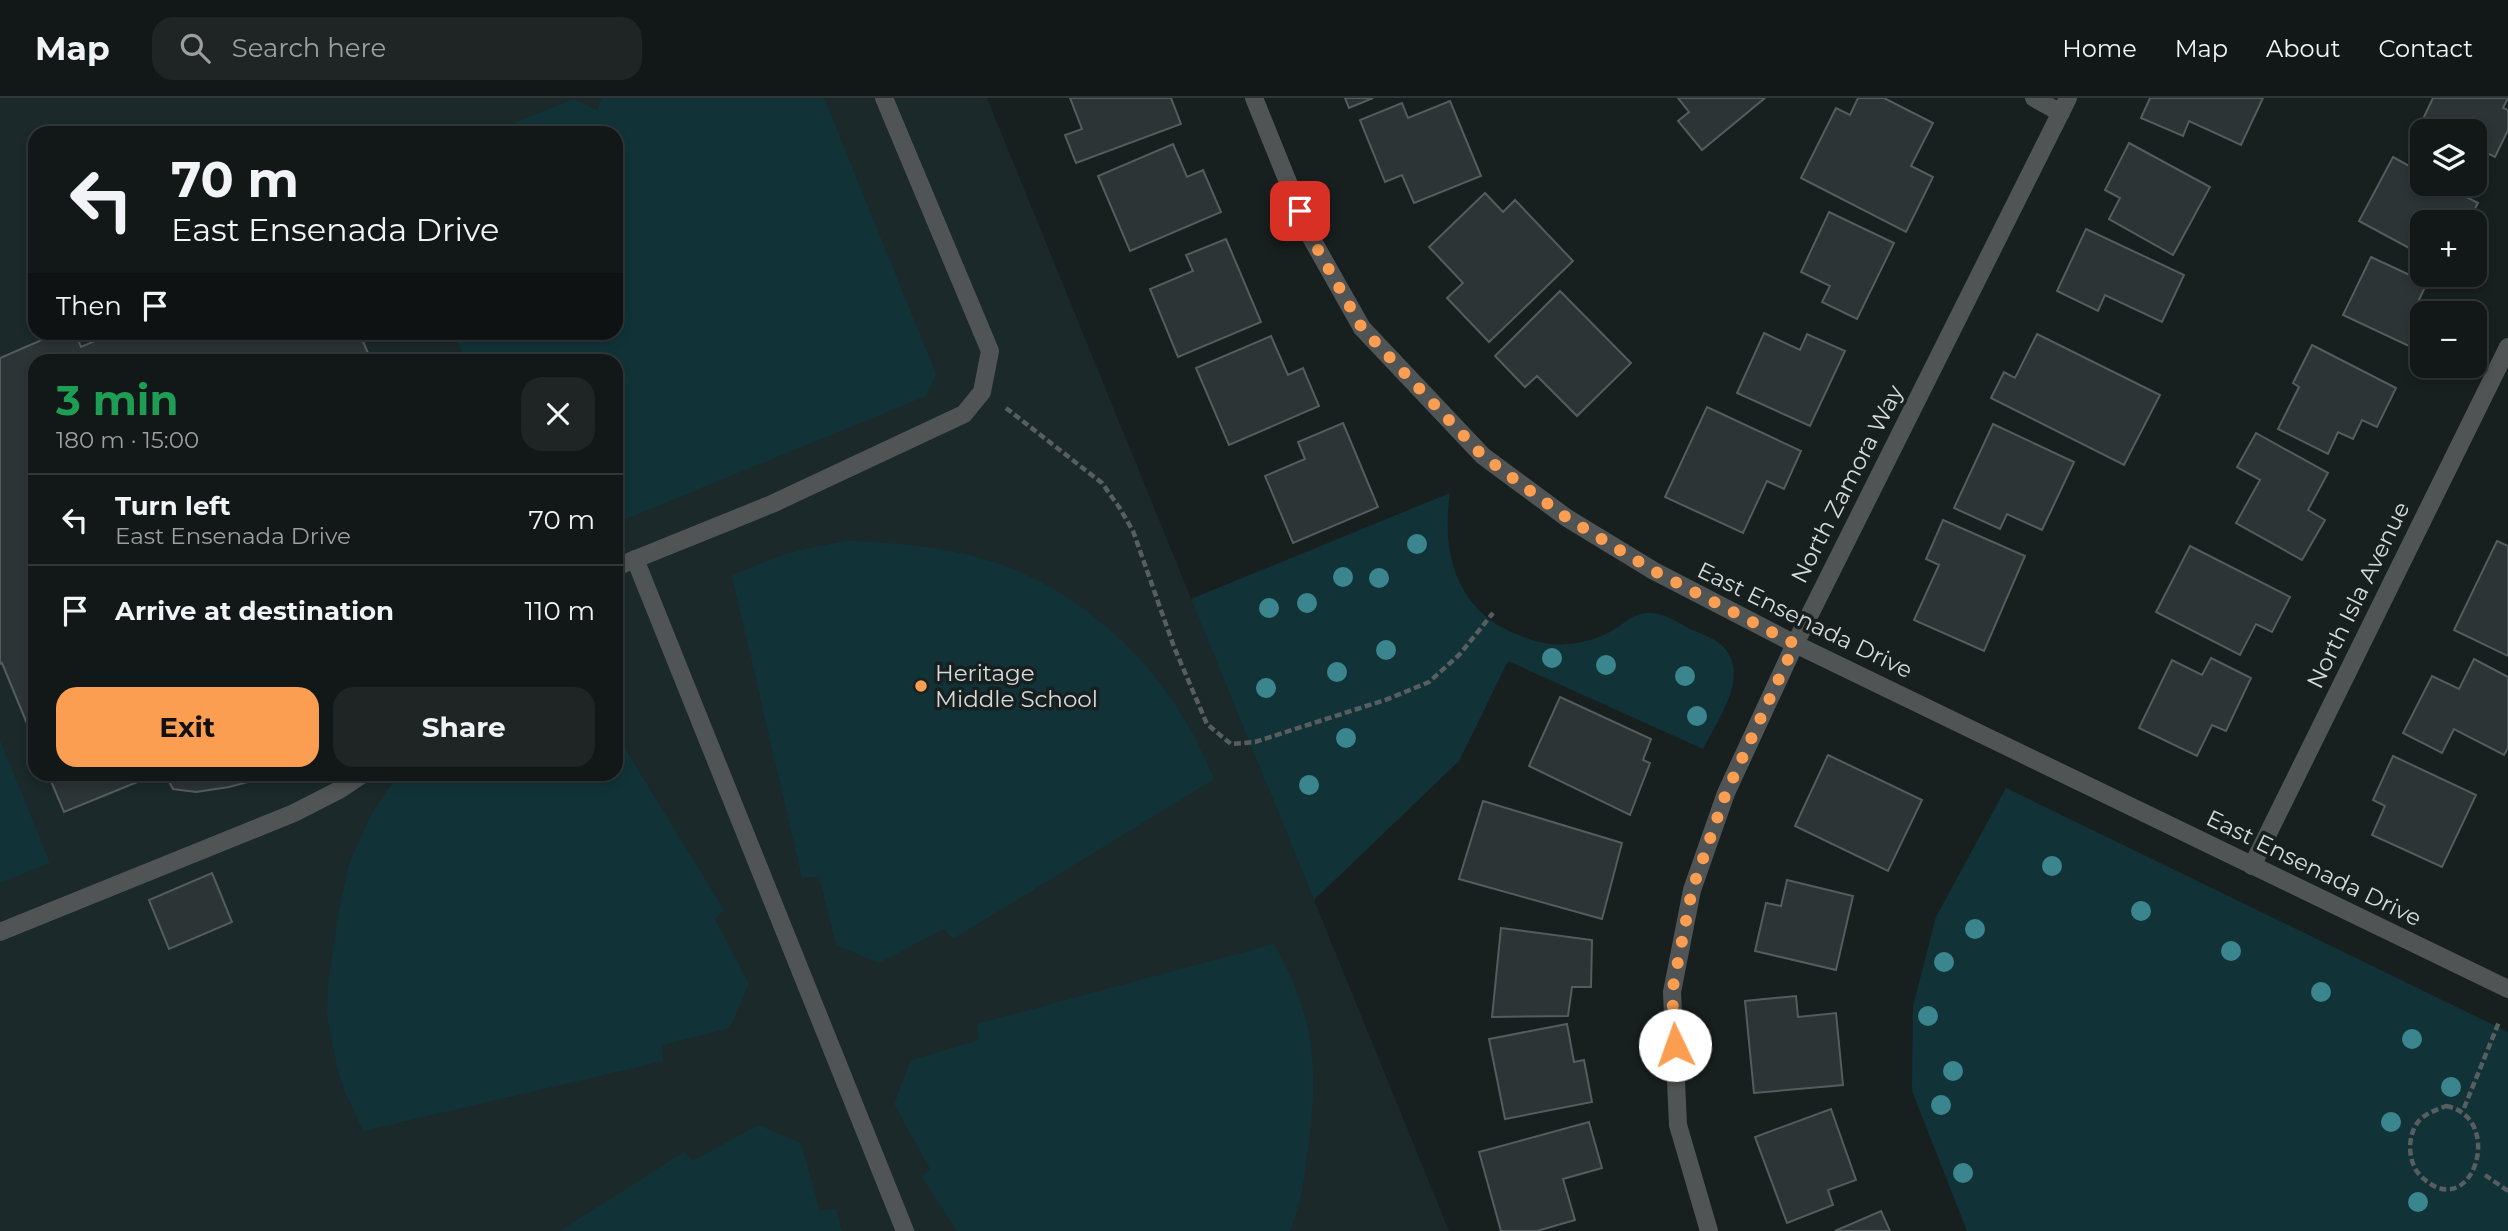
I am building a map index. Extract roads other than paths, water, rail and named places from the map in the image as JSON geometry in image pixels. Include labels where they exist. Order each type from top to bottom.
[{"type":"street","points":[[623,564],[772,504],[964,414],[982,392],[990,351],[884,98]]},
{"type":"street","name":"East Ensenada Drive","points":[[1254,98],[1309,234],[1362,328],[1483,456],[1567,518],[1654,571],[1795,644],[2508,989]]},
{"type":"street","points":[[2034,98],[2064,105]]},
{"type":"street","name":"North Zamora Way","points":[[1709,1231],[1678,1125],[1672,992],[1692,890],[1726,793],[1795,644],[2064,105]]},
{"type":"street","name":"North Isla Avenue","points":[[2252,866],[2508,346]]},
{"type":"street","points":[[635,559],[905,1231]]},
{"type":"street","points":[[0,932],[294,813],[352,781]]},
{"type":"place","name":"Heritage Middle School","points":[[921,686]]}]
